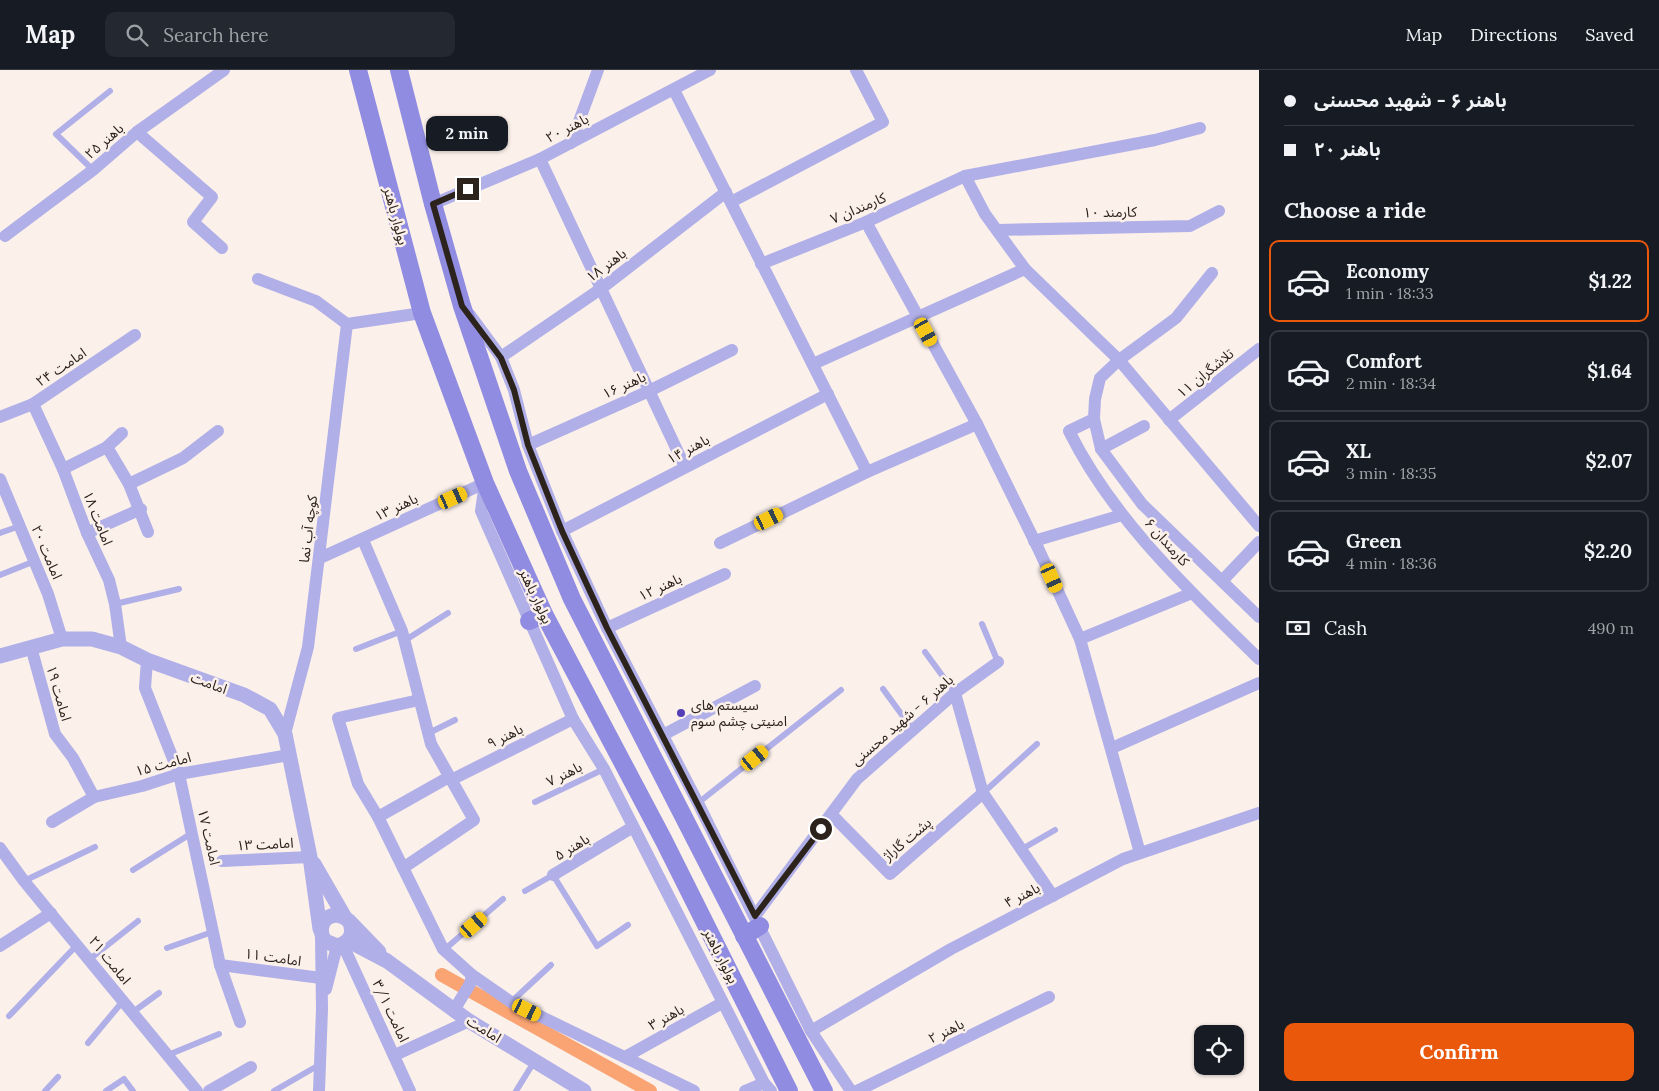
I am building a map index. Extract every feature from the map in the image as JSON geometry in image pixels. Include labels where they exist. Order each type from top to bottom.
[{"type":"main road","name":"بولوار باهنر","points":[[358,70],[422,313],[536,618],[664,841],[789,1091]]},
{"type":"main road","points":[[399,70],[433,204],[462,306],[518,471],[572,599],[824,1091]]},
{"type":"main road","points":[[664,841],[678,838],[688,828]]},
{"type":"main road","points":[[674,863],[685,853],[699,850]]},
{"type":"main road","points":[[744,936],[758,921]]},
{"type":"street","name":"باهنر ۲۵","points":[[5,236],[93,170],[137,132],[224,70]]},
{"type":"street","points":[[571,143],[598,70]]},
{"type":"street","name":"باهنر ۲۰","points":[[433,204],[540,159],[710,70]]},
{"type":"street","name":"باهنر ۱۸","points":[[501,358],[728,197],[883,122],[856,70]]},
{"type":"street","points":[[674,90],[867,472]]},
{"type":"street","name":"کارمندان ۷","points":[[761,264],[866,222],[965,176],[1155,140],[1200,128]]},
{"type":"street","points":[[137,132],[212,197],[193,222],[222,248]]},
{"type":"street","points":[[540,159],[686,467]]},
{"type":"street","points":[[965,176],[985,214],[1025,269],[1119,360],[1259,526]]},
{"type":"street","name":"کارمند ۱۰","points":[[998,230],[1190,226],[1219,211]]},
{"type":"street","points":[[866,222],[977,424],[1080,639],[1140,853]]},
{"type":"street","points":[[814,364],[1025,269]]},
{"type":"street","points":[[1212,273],[1176,318],[1119,360],[1100,378],[1095,399],[1094,419],[1101,449],[1142,504],[1259,617]]},
{"type":"street","points":[[258,279],[316,300],[347,324],[422,313]]},
{"type":"street","points":[[462,306],[501,358],[514,390],[528,445],[562,531],[607,628],[758,921],[811,1031],[850,1091]]},
{"type":"street","name":"کوچه آب نما","points":[[285,734],[308,647],[347,324]]},
{"type":"street","name":"امامت ۲۴","points":[[0,417],[33,404],[135,335]]},
{"type":"street","name":"تلاشگران ۱۱","points":[[1169,420],[1259,349]]},
{"type":"street","name":"باهنر ۱۶","points":[[528,445],[649,391],[732,350]]},
{"type":"street","name":"باهنر ۱۴","points":[[562,531],[828,394]]},
{"type":"street","name":"امامت ۱۸","points":[[33,404],[63,469],[87,533],[109,580],[115,604],[121,648]]},
{"type":"street","name":"کارمندان ۶","points":[[1094,419],[1069,431],[1084,462],[1122,515],[1192,593],[1259,659]]},
{"type":"street","points":[[720,543],[867,472],[977,424]]},
{"type":"street","points":[[1101,449],[1144,426]]},
{"type":"street","points":[[129,484],[182,458],[218,430]]},
{"type":"street","points":[[63,469],[107,447],[122,433]]},
{"type":"street","points":[[107,447],[129,484],[148,532]]},
{"type":"street","name":"امامت ۲۰","points":[[0,479],[48,594],[62,639]]},
{"type":"street","name":"باهنر ۱۳","points":[[320,558],[485,484]]},
{"type":"street","points":[[87,533],[140,509]]},
{"type":"street","points":[[1034,541],[1122,515]]},
{"type":"street","points":[[363,540],[403,636],[431,744],[474,820],[403,868]]},
{"type":"street","points":[[1222,581],[1259,542]]},
{"type":"street","name":"باهنر ۱۲","points":[[607,628],[725,574]]},
{"type":"street","points":[[1080,639],[1192,593]]},
{"type":"street","points":[[536,618],[573,719],[604,769],[722,1003],[767,1087],[745,1091]]},
{"type":"street","name":"امامت","points":[[0,656],[62,639],[92,639],[121,648],[147,660],[244,695],[270,709],[285,734],[310,857],[321,933]]},
{"type":"street","name":"امامت ۱۹","points":[[31,647],[55,734],[73,758],[94,797]]},
{"type":"street","name":"امامت ۱۷","points":[[147,660],[145,688],[179,774],[215,931],[220,964],[240,1022]]},
{"type":"street","name":"باهنر ۶ - شهید محسنی","points":[[758,921],[857,779],[955,693],[998,662]]},
{"type":"street","points":[[1112,748],[1259,683]]},
{"type":"street","points":[[663,735],[755,686]]},
{"type":"street","points":[[955,693],[983,793],[1053,896]]},
{"type":"street","points":[[419,700],[338,718],[358,784],[378,817],[444,950],[471,980],[510,1002],[694,1091]]},
{"type":"street","name":"باهنر ۹","points":[[378,817],[450,778],[573,719]]},
{"type":"street","name":"امامت ۱۵","points":[[52,822],[94,797],[142,786],[179,774],[289,756]]},
{"type":"street","name":"پشت گاراژ","points":[[832,815],[890,874],[983,793]]},
{"type":"street","name":"باهنر ۴","points":[[811,1031],[951,949],[1123,859],[1259,813]]},
{"type":"street","name":"باهنر ۵","points":[[553,876],[633,828]]},
{"type":"street","name":"امامت ۲۱","points":[[0,849],[24,881],[78,944],[197,1091]]},
{"type":"street","name":"امامت","points":[[310,857],[347,918],[387,961],[470,1021],[583,1091]]},
{"type":"street","name":"امامت ۱۳","points":[[222,861],[310,857]]},
{"type":"street","points":[[0,946],[51,913]]},
{"type":"street","points":[[319,1091],[322,1009],[321,933],[323,922],[328,916],[336,914],[347,918],[352,934],[343,944],[322,1009]]},
{"type":"street","points":[[321,933],[325,941],[343,944]]},
{"type":"street","name":"امامت","points":[[343,944],[387,961]]},
{"type":"street","name":"امامت ۳/۱","points":[[343,944],[410,1091]]},
{"type":"street","name":"امامت ۱۱","points":[[220,964],[321,978]]},
{"type":"street","points":[[454,1010],[471,980]]},
{"type":"street","name":"باهنر ۲","points":[[857,1091],[1049,997]]},
{"type":"street","name":"باهنر ۳","points":[[625,1057],[722,1003]]},
{"type":"street","points":[[394,1056],[470,1021]]},
{"type":"street","points":[[209,1091],[251,1067]]},
{"type":"lane","points":[[93,170],[56,134],[110,91]]},
{"type":"lane","points":[[0,533],[20,526]]},
{"type":"lane","points":[[0,575],[35,561]]},
{"type":"lane","points":[[115,604],[178,589]]},
{"type":"lane","points":[[356,649],[403,636],[448,614]]},
{"type":"lane","name":"باهنر ۶ - شهید محسنی","points":[[982,624],[998,662]]},
{"type":"lane","points":[[925,652],[955,693]]},
{"type":"lane","points":[[883,689],[913,730]]},
{"type":"lane","points":[[698,803],[841,690]]},
{"type":"lane","points":[[428,733],[455,720]]},
{"type":"lane","points":[[983,793],[1037,744]]},
{"type":"lane","name":"باهنر ۷","points":[[535,802],[604,769]]},
{"type":"lane","points":[[1022,849],[1055,830]]},
{"type":"lane","points":[[132,870],[193,832]]},
{"type":"lane","points":[[24,881],[95,847]]},
{"type":"lane","points":[[553,876],[597,946],[628,925]]},
{"type":"lane","name":"باهنر ۵","points":[[525,891],[553,876]]},
{"type":"lane","points":[[444,950],[503,899]]},
{"type":"lane","points":[[90,959],[138,921]]},
{"type":"lane","points":[[167,948],[215,931]]},
{"type":"lane","points":[[9,1016],[78,944]]},
{"type":"lane","points":[[510,1002],[551,964]]},
{"type":"lane","points":[[133,1012],[159,993]]},
{"type":"lane","points":[[88,1043],[124,1001]]},
{"type":"lane","points":[[168,1056],[219,1034]]},
{"type":"lane","points":[[516,1091],[535,1061]]},
{"type":"lane","points":[[274,1091],[320,1064]]},
{"type":"lane","points":[[45,1091],[58,1077]]},
{"type":"lane","points":[[106,1091],[124,1079],[133,1091]]},
{"type":"waterway","points":[[442,975],[650,1091]]},
{"type":"place","name":"سیستم های امنیتی چشم سوم","points":[[681,713]]},
{"type":"route","points":[[468,189],[433,204],[462,306],[501,358],[514,390],[528,445],[562,531],[607,628],[755,916],[821,829]]}]
